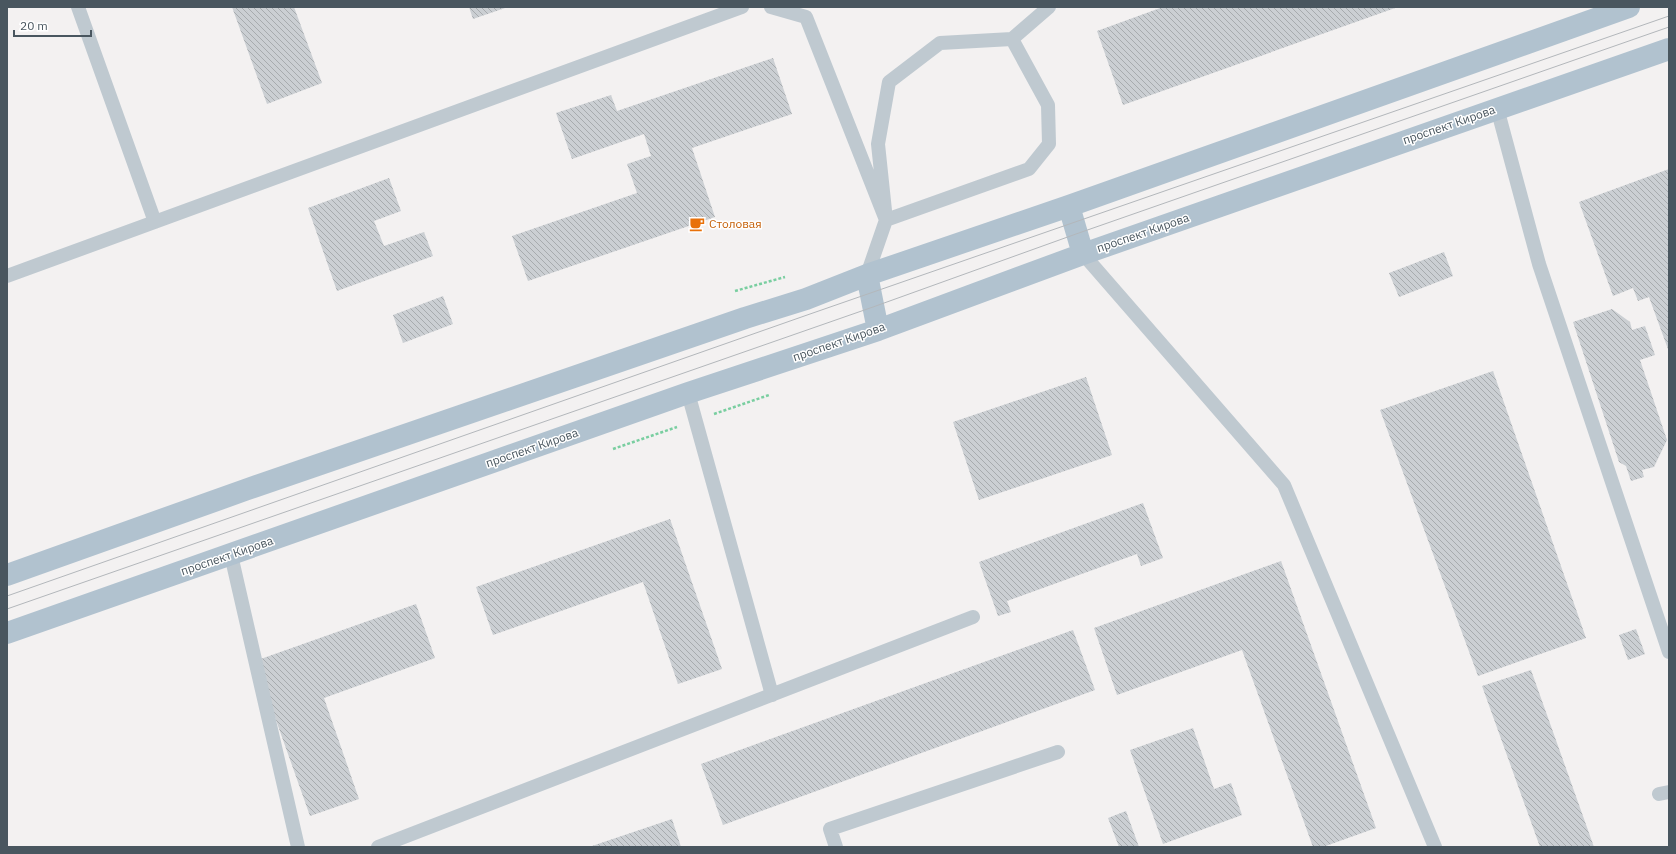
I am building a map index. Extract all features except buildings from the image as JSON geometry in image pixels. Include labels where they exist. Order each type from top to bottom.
[{"type":"main road","points":[[7,575],[245,490],[745,318],[806,299],[867,275],[1069,206],[1629,7]]},
{"type":"main road","name":"проспект Кирова","points":[[7,633],[688,393],[878,330],[1083,254],[1669,49]]},
{"type":"main road","points":[[1069,206],[1083,254]]},
{"type":"main road","points":[[867,275],[878,330]]},
{"type":"lane","points":[[78,7],[155,222]]},
{"type":"lane","points":[[771,7],[806,17],[886,220]]},
{"type":"lane","points":[[867,275],[886,220],[878,144],[889,82],[940,43],[1012,39],[1049,7]]},
{"type":"lane","points":[[7,276],[736,8]]},
{"type":"lane","points":[[886,220],[1029,169],[1049,144],[1048,105],[1012,39]]},
{"type":"lane","points":[[1497,108],[1539,264],[1669,652]]},
{"type":"lane","points":[[1083,254],[1284,485],[1435,847]]},
{"type":"lane","points":[[688,393],[772,695]]},
{"type":"lane","points":[[231,555],[298,847]]},
{"type":"lane","points":[[378,847],[973,617]]},
{"type":"lane","points":[[836,847],[830,829],[1058,752]]},
{"type":"path","points":[[735,291],[784,277]]},
{"type":"tram line","points":[[7,596],[810,314],[1669,16]]},
{"type":"tram line","points":[[7,609],[1669,27]]},
{"type":"place","name":"Столовая","points":[[697,224]]}]
